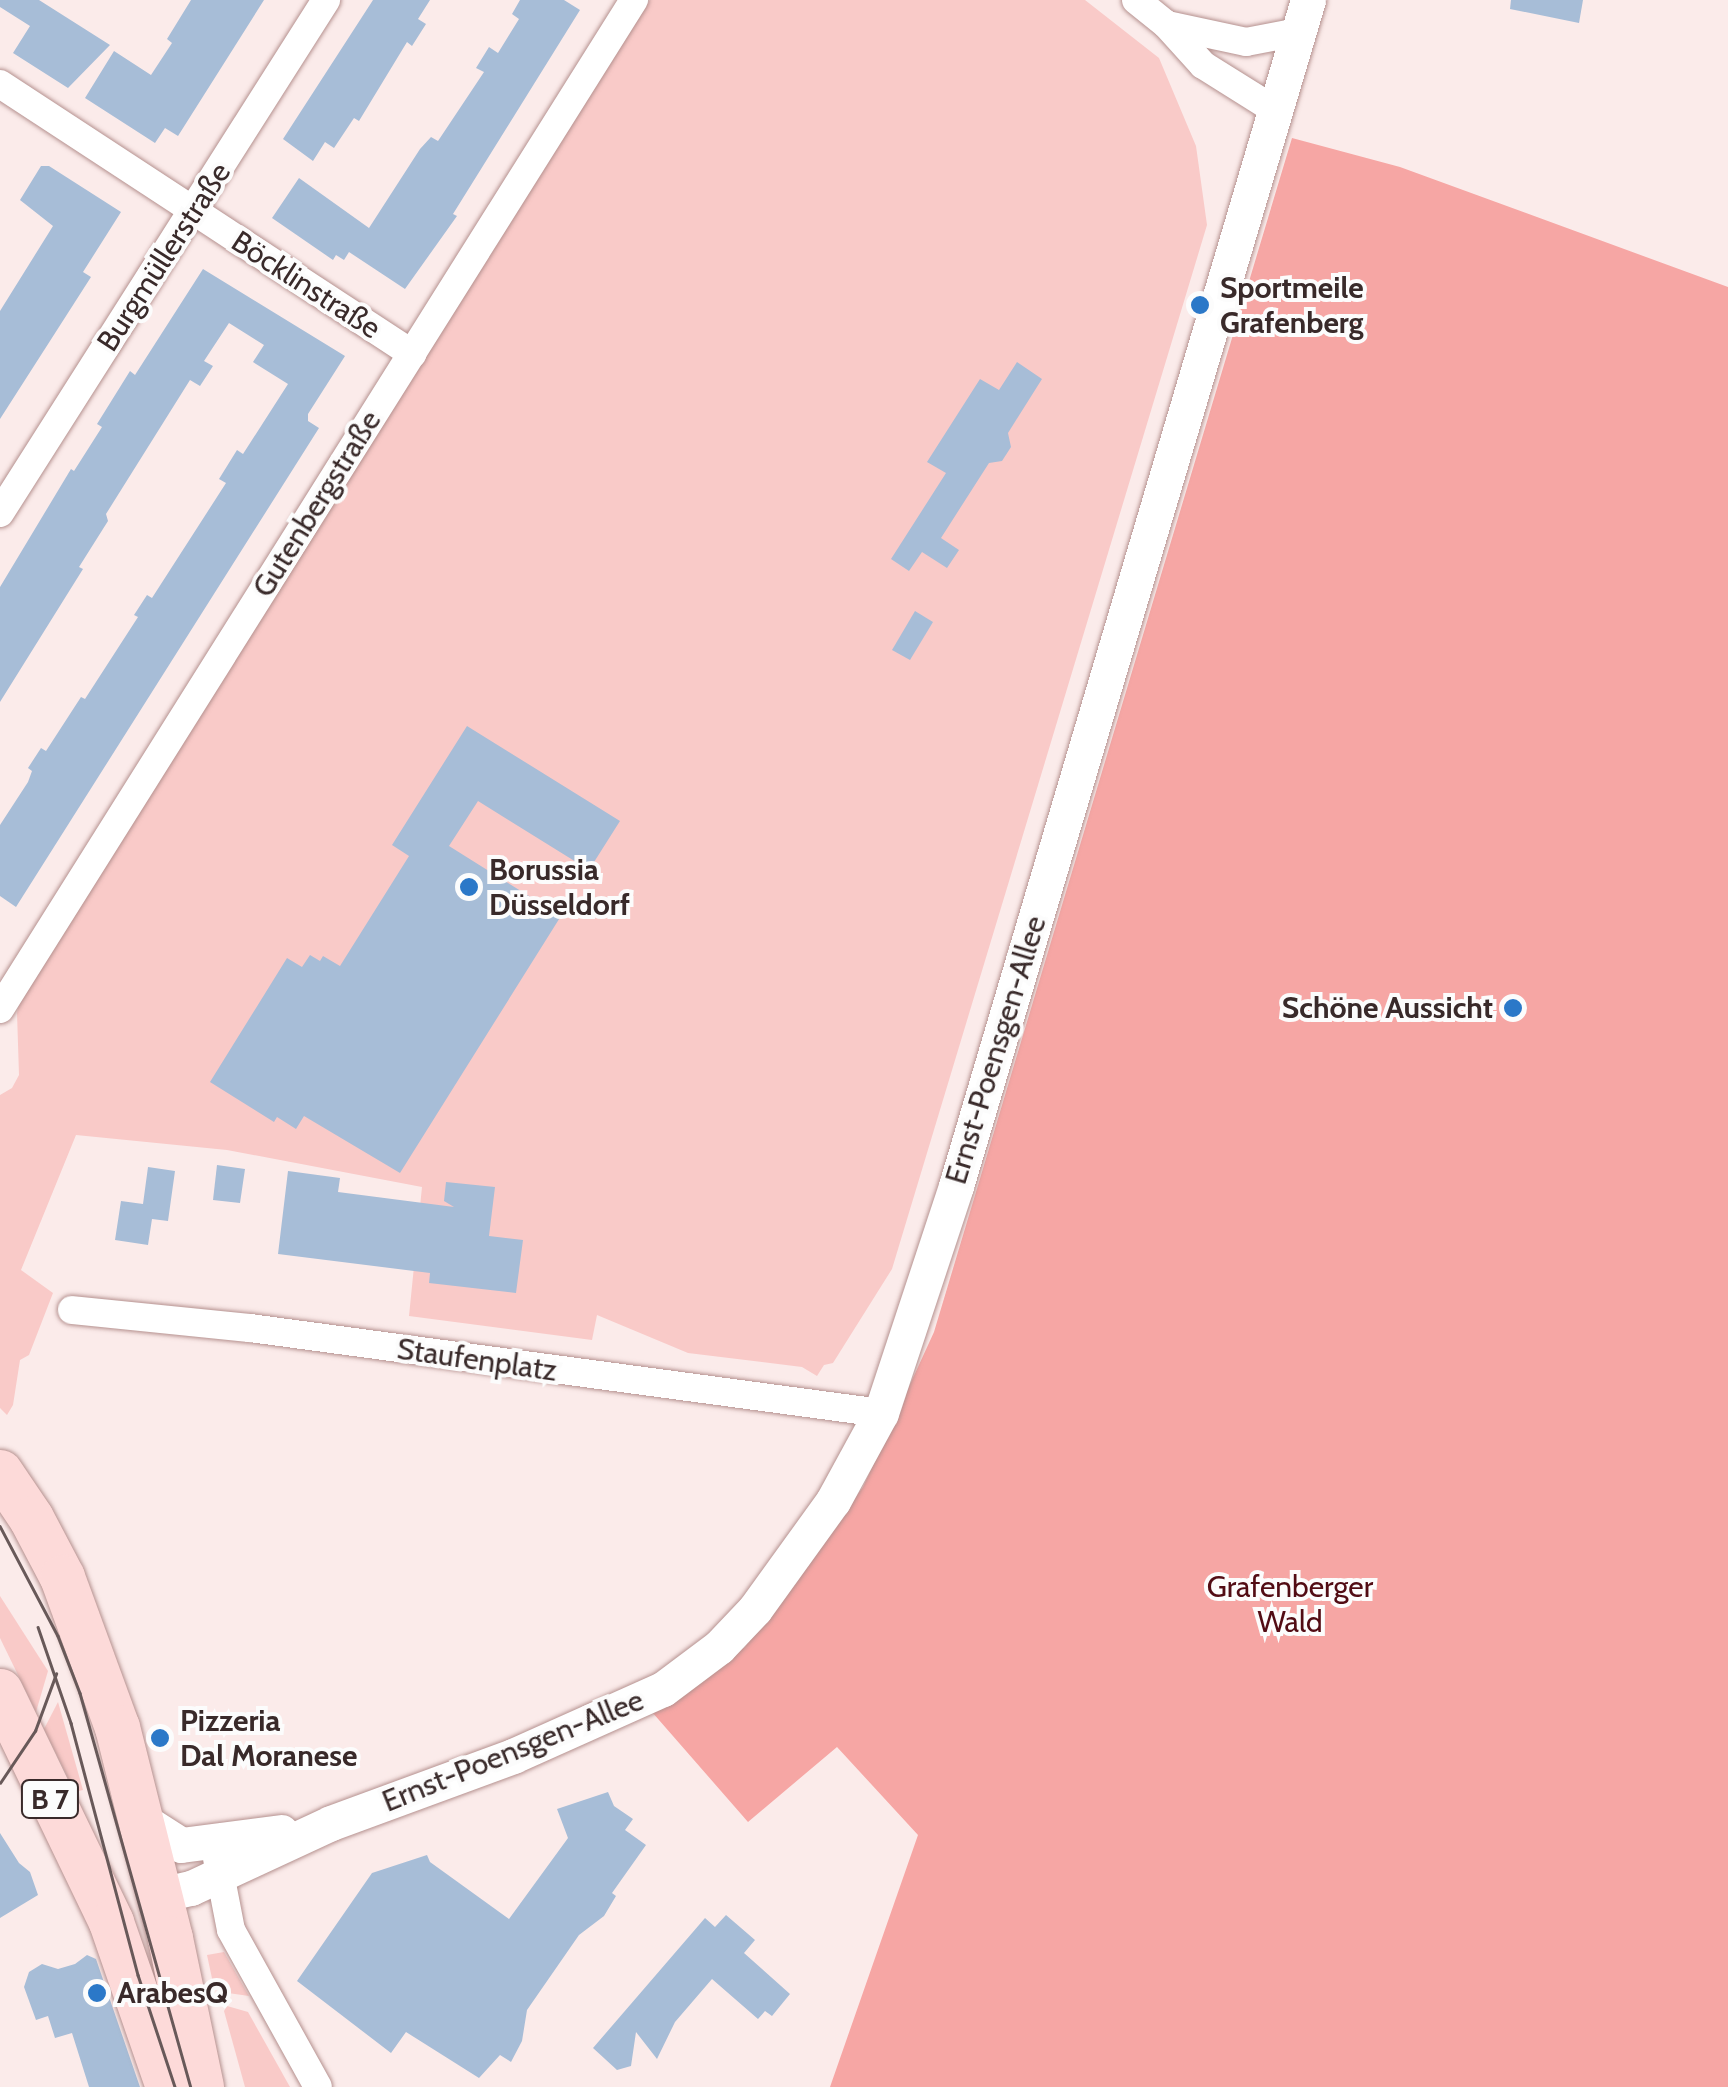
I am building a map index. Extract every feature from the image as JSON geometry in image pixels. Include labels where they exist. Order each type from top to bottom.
[{"type":"main road","points":[[0,1472],[32,1518],[72,1599],[117,1727],[158,1887],[201,2087]]},
{"type":"main road","points":[[0,1674],[23,1701],[91,1838],[121,1871],[158,1887]]},
{"type":"main road","name":"B 7","points":[[0,1691],[129,1968],[168,2087]]},
{"type":"main road","points":[[91,1838],[108,1847],[124,1845],[142,1820]]},
{"type":"street","name":"Burgmüllerstraße","points":[[0,513],[326,0]]},
{"type":"street","name":"Gutenbergstraße","points":[[0,1009],[634,0]]},
{"type":"street","points":[[1136,0],[1166,24],[1203,66],[1276,110]]},
{"type":"street","points":[[1166,24],[1246,42],[1303,16]]},
{"type":"street","name":"Ernst-Poensgen-Allee","points":[[158,1887],[192,1888],[218,1859],[439,1786],[616,1714],[663,1689],[700,1662],[755,1609],[801,1550],[881,1413],[1059,847],[1303,16]]},
{"type":"street","name":"Böcklinstraße","points":[[0,84],[412,354]]},
{"type":"street","name":"Staufenplatz","points":[[72,1310],[250,1328],[881,1413]]},
{"type":"street","points":[[142,1820],[180,1845],[218,1859],[231,1930],[318,2087]]},
{"type":"shaded area","points":[[650,0],[1085,0],[1159,58],[1196,146],[1207,225],[892,1269],[833,1363],[824,1365],[817,1376],[802,1367],[688,1353],[597,1315],[592,1340],[409,1316],[422,1187],[227,1150],[76,1135],[21,1270],[53,1293],[29,1355],[20,1360],[13,1405],[7,1415],[0,1408],[0,1095],[12,1088],[19,1075],[17,1013],[22,989]]},
{"type":"shaded area","points":[[0,1596],[48,1671],[36,1712],[0,1638]]},
{"type":"shaded area","points":[[58,1702],[83,1790],[75,1792],[44,1729]]},
{"type":"shaded area","points":[[224,1952],[249,1996],[228,1993],[213,1983],[207,1955]]},
{"type":"shaded area","points":[[227,2006],[248,2012],[290,2087],[245,2087],[224,2011]]},
{"type":"green space","name":"Grafenberger Wald","points":[[1292,138],[1400,167],[1728,287],[1728,2087],[830,2087],[918,1835],[837,1747],[748,1822],[652,1712],[745,1647],[863,1487],[934,1332]]},
{"type":"building","points":[[0,0],[39,0],[110,45],[68,88],[13,53],[30,26],[0,7]]},
{"type":"building","points":[[191,0],[264,0],[178,136],[165,128],[155,143],[85,98],[114,51],[151,75],[172,43],[167,39]]},
{"type":"building","points":[[373,0],[430,0],[418,19],[426,24],[412,46],[407,42],[359,121],[354,118],[334,148],[325,142],[313,161],[283,139]]},
{"type":"building","points":[[520,0],[564,0],[580,10],[453,214],[457,216],[405,289],[349,252],[344,260],[336,255],[333,260],[272,218],[299,178],[369,228],[420,149],[431,137],[438,141],[484,72],[476,68],[489,47],[498,53],[519,19],[512,14]]},
{"type":"building","points":[[1511,0],[1583,0],[1579,23],[1510,9]]},
{"type":"building","points":[[41,166],[49,166],[121,212],[83,272],[91,277],[0,419],[0,311],[53,226],[20,200]]},
{"type":"building","points":[[203,269],[345,356],[308,414],[308,421],[319,428],[16,907],[0,896],[0,825],[28,782],[32,771],[28,768],[41,748],[46,751],[81,697],[85,699],[138,617],[134,615],[147,595],[152,598],[226,483],[219,479],[237,450],[243,454],[288,384],[253,362],[264,345],[229,323],[204,361],[213,366],[200,386],[190,380],[106,514],[108,521],[79,567],[83,569],[0,702],[0,587],[71,469],[74,471],[102,427],[97,424],[130,371],[135,375]]},
{"type":"building","points":[[1017,362],[1042,379],[1008,433],[1011,447],[1002,461],[989,463],[941,538],[959,550],[947,568],[922,552],[909,571],[891,559],[946,473],[927,462],[980,379],[999,390]]},
{"type":"building","points":[[915,611],[933,622],[910,660],[892,650]]},
{"type":"building","points":[[467,726],[620,821],[589,870],[478,801],[449,846],[561,916],[400,1173],[304,1116],[296,1129],[277,1117],[274,1122],[210,1082],[287,958],[302,967],[310,955],[320,961],[323,956],[340,966],[409,856],[392,845]]},
{"type":"building","points":[[217,1165],[245,1169],[240,1203],[213,1200]]},
{"type":"building","points":[[148,1167],[175,1171],[168,1221],[152,1219],[148,1245],[115,1240],[121,1201],[143,1204]]},
{"type":"building","points":[[288,1171],[340,1178],[338,1192],[454,1207],[444,1201],[446,1182],[495,1187],[489,1236],[523,1240],[516,1293],[429,1283],[430,1273],[278,1254]]},
{"type":"building","points":[[608,1792],[614,1806],[633,1819],[625,1830],[646,1845],[612,1893],[616,1896],[604,1916],[579,1935],[527,2010],[522,2041],[511,2062],[500,2055],[479,2078],[406,2032],[391,2053],[297,1981],[372,1873],[427,1855],[430,1862],[509,1919],[568,1838],[557,1809]]},
{"type":"building","points":[[0,1833],[19,1863],[30,1872],[38,1895],[0,1918]]},
{"type":"building","points":[[726,1915],[755,1940],[744,1953],[790,1994],[772,2016],[765,2011],[758,2019],[712,1979],[675,2022],[657,2059],[636,2032],[631,2066],[617,2070],[593,2048],[705,1918],[715,1927]]},
{"type":"building","points":[[87,1955],[96,1959],[140,2087],[89,2087],[72,2033],[55,2038],[48,2016],[36,2020],[24,1987],[29,1972],[42,1964],[58,1969]]},
{"type":"tram line","points":[[0,1526],[58,1636],[80,1693],[191,2087]]},
{"type":"tram line","points":[[38,1627],[71,1723],[138,1975],[175,2087]]},
{"type":"tram line","points":[[0,1783],[35,1731],[56,1674]]},
{"type":"place","name":"Sportmeile Grafenberg","points":[[1200,305]]},
{"type":"place","name":"Borussia Düsseldorf","points":[[469,887]]},
{"type":"place","name":"Schöne Aussicht","points":[[1513,1008]]},
{"type":"place","name":"Pizzeria Dal Moranese","points":[[160,1738]]},
{"type":"place","name":"ArabesQ","points":[[97,1993]]}]
